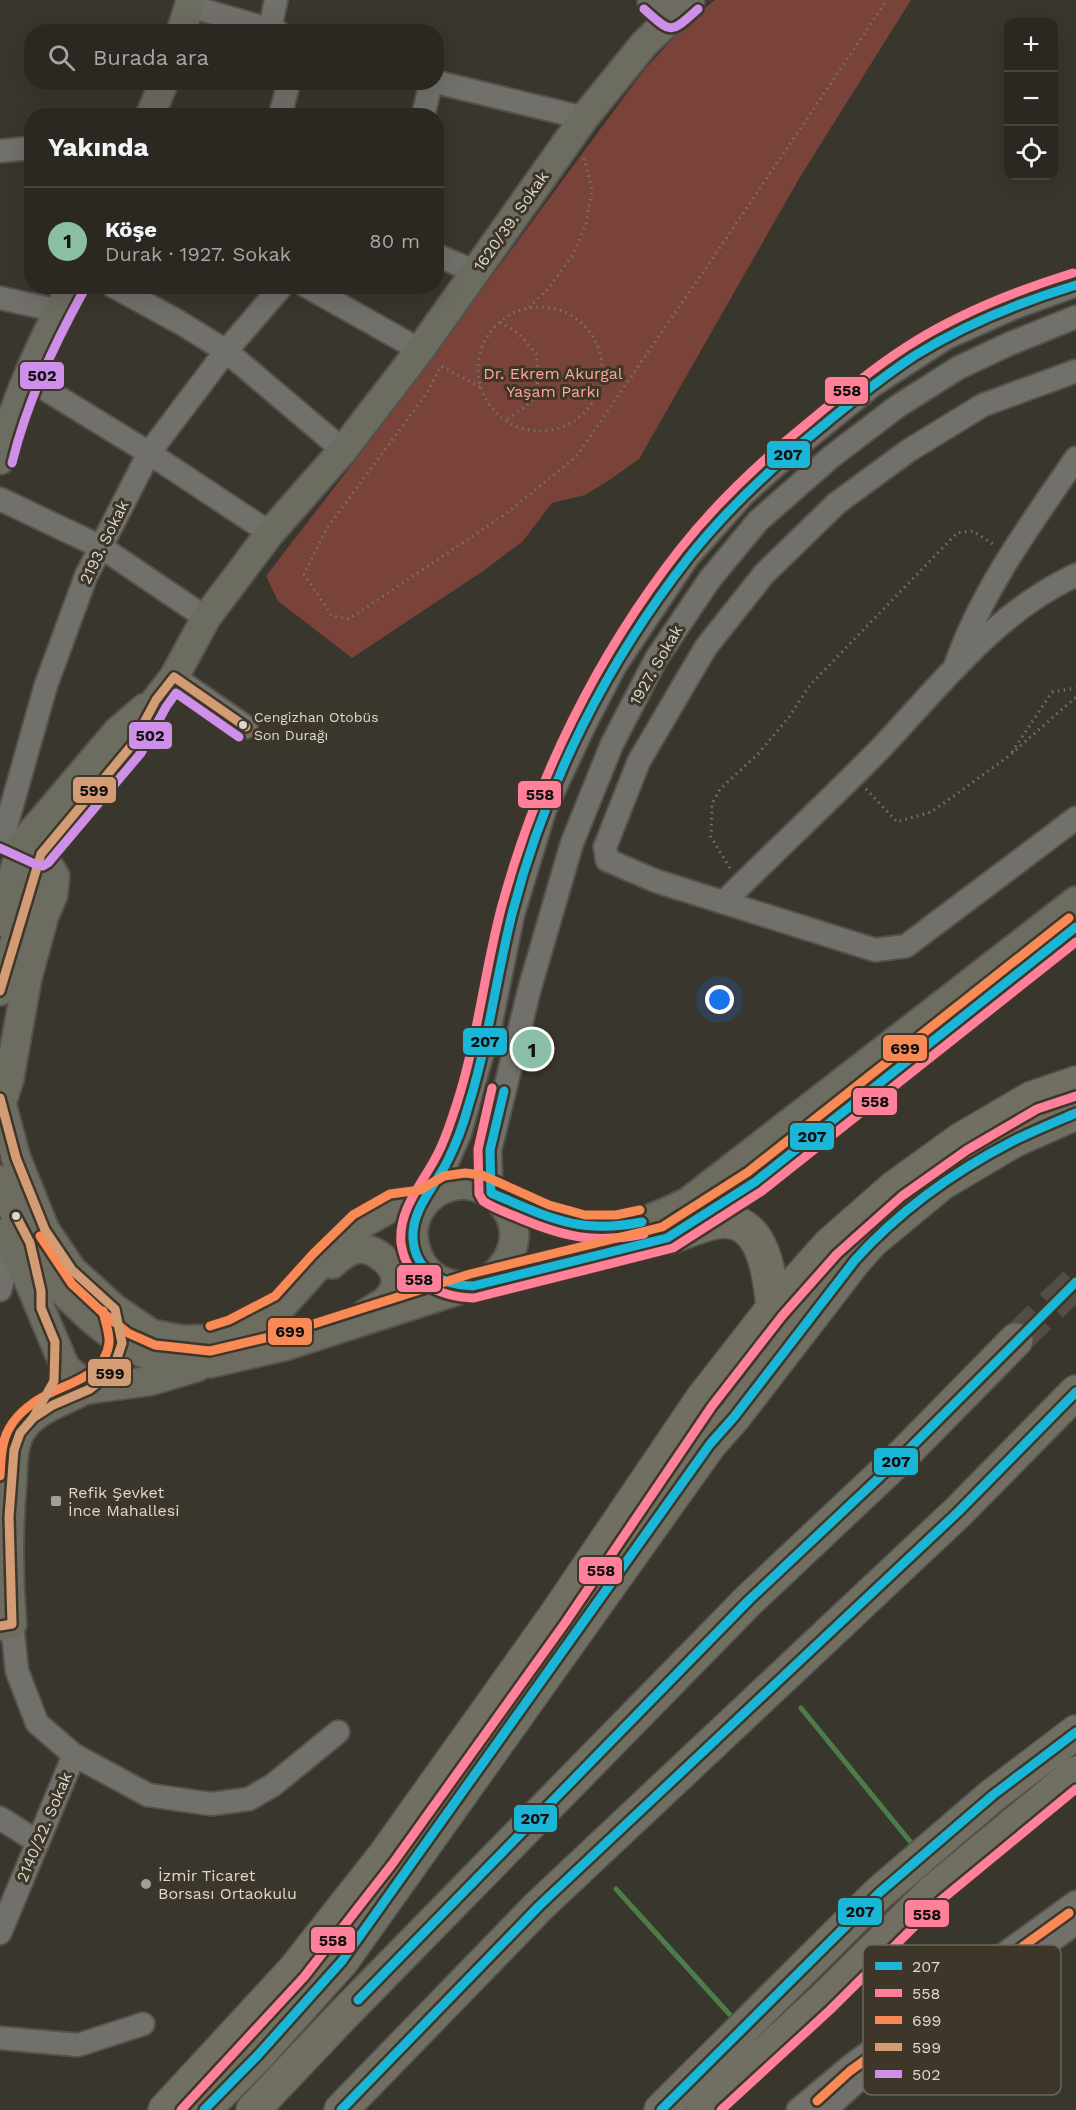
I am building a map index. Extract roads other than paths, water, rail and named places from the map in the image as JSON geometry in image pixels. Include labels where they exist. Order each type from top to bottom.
[{"type":"highway","points":[[165,2110],[295,1969],[384,1856],[555,1616],[702,1399],[773,1308],[829,1245],[895,1187],[960,1140],[1032,1098],[1076,1083]]},
{"type":"highway","points":[[204,2110],[258,2055],[342,1961],[710,1444],[734,1417],[855,1260],[873,1240],[942,1183],[1013,1141],[1076,1113]]},
{"type":"highway","points":[[667,1238],[718,1222],[735,1224],[746,1229],[762,1248],[770,1274],[773,1308]]},
{"type":"highway","points":[[253,2110],[749,1600],[904,1454],[1016,1340]]},
{"type":"highway","points":[[341,2110],[539,1906],[958,1512],[1076,1392]]},
{"type":"highway","points":[[661,2110],[879,1893],[993,1795],[1076,1732]]},
{"type":"highway","points":[[879,1945],[932,1892],[1076,1773]]},
{"type":"highway","points":[[703,2110],[863,1960]]},
{"type":"main road","name":"1620/39. Sokak","points":[[16,843],[117,732],[156,700],[174,677],[206,618],[270,533],[343,450],[420,350],[578,125],[644,44],[671,6]]},
{"type":"main road","points":[[153,108],[161,90]]},
{"type":"main road","points":[[1,449],[27,378],[65,299]]},
{"type":"main road","points":[[0,922],[16,843]]},
{"type":"main road","points":[[0,991],[16,843]]},
{"type":"main road","points":[[16,843],[55,876],[53,895],[44,916],[27,979],[9,1080],[1,1101],[16,1158],[45,1230],[72,1270],[115,1309],[152,1334],[183,1340],[208,1339],[233,1331],[282,1306],[343,1254],[358,1248],[373,1252],[386,1261],[395,1274],[396,1288],[386,1301],[337,1329]]},
{"type":"main road","points":[[1076,902],[688,1202],[649,1221],[617,1227],[583,1227],[545,1215],[479,1187],[465,1185],[448,1187],[425,1202],[414,1223],[413,1240],[417,1257],[426,1271],[440,1281],[456,1286],[473,1286],[667,1238],[755,1182],[1076,927]]},
{"type":"main road","points":[[0,1180],[14,1237],[41,1292],[40,1308],[65,1367],[90,1389]]},
{"type":"main road","points":[[33,1418],[53,1405],[90,1389],[150,1381],[211,1363],[285,1346],[487,1281],[501,1270],[510,1257],[514,1241],[513,1224],[507,1209],[491,1192]]},
{"type":"main road","points":[[282,1306],[360,1225],[395,1205],[425,1202]]},
{"type":"main road","points":[[14,1237],[63,1292],[122,1343],[152,1357],[211,1363]]},
{"type":"main road","points":[[90,1389],[113,1370],[122,1343],[115,1309]]},
{"type":"main road","points":[[6,1625],[9,1517],[14,1450],[20,1432],[33,1418],[54,1381],[55,1342]]},
{"type":"street","points":[[274,24],[276,0]]},
{"type":"street","points":[[187,13],[243,24]]},
{"type":"street","points":[[444,84],[578,125]]},
{"type":"street","points":[[282,108],[287,90]]},
{"type":"street","points":[[425,108],[429,90]]},
{"type":"street","points":[[0,151],[24,149]]},
{"type":"street","points":[[444,258],[476,272]]},
{"type":"street","name":"1927. Sokak","points":[[425,1202],[445,1167],[460,1133],[491,1022],[513,914],[544,809],[615,666],[682,567],[744,494],[793,450],[873,385],[946,338],[1013,308],[1076,285]]},
{"type":"street","points":[[128,294],[226,351],[343,450]]},
{"type":"street","name":"2193. Sokak","points":[[16,843],[46,685],[86,576],[149,453],[226,351],[275,294]]},
{"type":"street","points":[[320,294],[420,350]]},
{"type":"street","points":[[0,298],[65,299]]},
{"type":"street","name":"1927. Sokak","points":[[491,1192],[490,1150],[530,987],[572,843],[612,744],[656,659],[710,579],[758,521],[831,457],[898,406],[958,368],[1076,317]]},
{"type":"street","points":[[1076,371],[983,405],[908,451],[837,503],[764,574],[706,647],[639,761],[605,847],[607,860],[656,881],[875,950],[906,946],[1076,819]]},
{"type":"street","points":[[27,378],[149,453],[270,533]]},
{"type":"street","points":[[955,667],[982,603],[1009,556],[1076,458]]},
{"type":"street","points":[[0,499],[101,547],[206,618]]},
{"type":"street","points":[[724,902],[879,749],[955,667],[1018,609],[1076,575]]},
{"type":"street","points":[[174,677],[246,727]]},
{"type":"street","points":[[0,1290],[14,1237]]},
{"type":"street","points":[[6,1625],[17,1671],[38,1723],[74,1755],[148,1795],[211,1804],[249,1799],[273,1785],[338,1732]]},
{"type":"street","name":"2140/22. Sokak","points":[[0,1933],[74,1755]]},
{"type":"street","points":[[0,1818],[38,1842]]},
{"type":"street","points":[[1017,1945],[1076,1902]]},
{"type":"street","points":[[1045,1945],[1076,1923]]},
{"type":"street","points":[[0,2038],[78,2045],[144,2024]]},
{"type":"street","points":[[798,2110],[863,2057]]},
{"type":"street","points":[[825,2110],[863,2077]]},
{"type":"waterway","points":[[801,1708],[913,1845]]},
{"type":"waterway","points":[[616,1889],[731,2016]]},
{"type":"tunnel","points":[[1016,1340],[1076,1282]]},
{"type":"place","name":"Cengizhan Otobüs Son Durağı","points":[[243,725]]},
{"type":"place","name":"Köşe","points":[[532,1049]]},
{"type":"place","name":"Refik Şevket İnce Mahallesi","points":[[56,1501]]},
{"type":"place","name":"İzmir Ticaret Borsası Ortaokulu","points":[[146,1884]]},
{"type":"park label","name":"Dr. Ekrem Akurgal Yaşam Parkı","points":[[553,382]]}]
